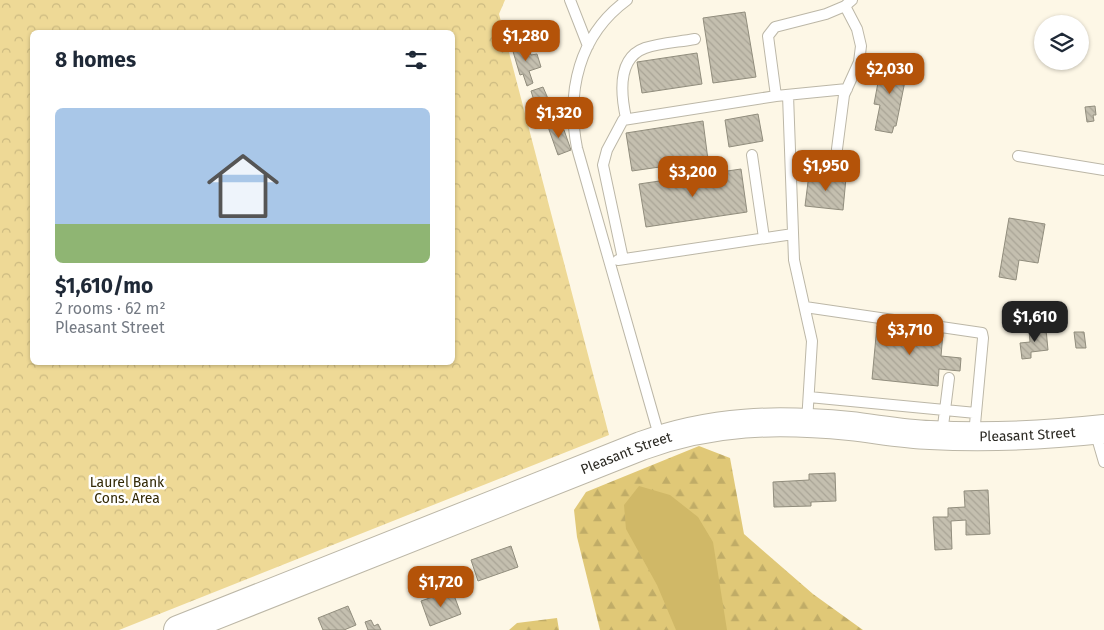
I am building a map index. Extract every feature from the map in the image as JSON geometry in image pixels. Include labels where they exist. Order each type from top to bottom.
[{"type":"street","name":"Pleasant Street","points":[[178,630],[660,439],[723,424],[808,410],[943,422],[1099,430]]},
{"type":"lane","points":[[570,0],[588,46]]},
{"type":"lane","points":[[627,0],[608,16],[588,46],[574,93],[573,119],[577,148],[660,439]]},
{"type":"lane","points":[[776,96],[768,36],[770,30],[775,27],[826,14],[848,3],[861,46],[859,62],[846,89],[842,105],[837,149]]},
{"type":"lane","points":[[626,118],[622,92],[625,73],[633,56],[645,48],[695,39]]},
{"type":"lane","points":[[623,259],[603,165],[606,150],[619,124],[626,118],[776,96],[846,89]]},
{"type":"lane","points":[[788,95],[796,274],[812,341],[808,410]]},
{"type":"lane","points":[[752,155],[764,238]]},
{"type":"lane","points":[[1018,156],[1104,170]]},
{"type":"lane","points":[[610,261],[793,234]]},
{"type":"lane","points":[[805,308],[978,331],[983,338],[975,424]]},
{"type":"lane","points":[[943,422],[949,378]]},
{"type":"lane","points":[[1099,430],[1104,462]]},
{"type":"green space","name":"Laurel Bank Cons. Area","points":[[0,0],[505,0],[499,14],[609,435],[119,630],[0,630]]},
{"type":"green space","points":[[699,446],[730,458],[744,534],[813,594],[863,630],[600,630],[577,537],[574,510],[586,492]]},
{"type":"green space","points":[[557,618],[559,630],[509,630],[517,623]]},
{"type":"shaded area","points":[[639,486],[670,495],[698,517],[713,542],[727,630],[676,630],[657,585],[626,529],[624,505]]},
{"type":"building","points":[[745,12],[756,77],[713,83],[703,18]]},
{"type":"building","points":[[527,44],[531,55],[537,54],[541,67],[529,71],[533,83],[527,86],[523,74],[520,75],[512,48]]},
{"type":"building","points":[[697,53],[702,84],[642,93],[637,62]]},
{"type":"building","points":[[882,61],[908,66],[896,126],[894,126],[892,133],[875,130],[880,105],[874,104]]},
{"type":"building","points":[[543,87],[556,117],[549,120],[544,105],[536,107],[531,91]]},
{"type":"building","points":[[1095,106],[1096,115],[1093,115],[1094,121],[1087,122],[1085,107]]},
{"type":"building","points":[[758,114],[763,141],[729,147],[725,120]]},
{"type":"building","points":[[555,121],[559,132],[564,130],[571,150],[558,155],[547,124]]},
{"type":"building","points":[[703,121],[708,160],[632,171],[626,133]]},
{"type":"building","points":[[741,169],[747,212],[646,227],[639,184]]},
{"type":"building","points":[[809,174],[846,178],[843,210],[805,206]]},
{"type":"building","points":[[1009,218],[1045,224],[1038,263],[1019,260],[1016,280],[999,277]]},
{"type":"building","points":[[877,326],[943,333],[941,356],[961,358],[960,371],[939,369],[938,386],[872,379]]},
{"type":"building","points":[[1046,329],[1048,350],[1031,352],[1031,358],[1022,359],[1020,343],[1030,342],[1029,330]]},
{"type":"building","points":[[1074,332],[1084,332],[1086,348],[1076,348]]},
{"type":"building","points":[[835,473],[836,501],[811,502],[811,506],[774,507],[773,482],[809,480],[809,474]]},
{"type":"building","points":[[988,490],[990,534],[966,535],[966,520],[951,521],[952,549],[935,550],[933,517],[948,517],[948,508],[965,507],[964,491]]},
{"type":"building","points":[[511,546],[518,567],[478,581],[471,560]]},
{"type":"building","points":[[452,590],[461,614],[430,626],[421,601]]},
{"type":"building","points":[[348,606],[356,625],[344,630],[323,630],[318,618]]},
{"type":"building","points":[[371,620],[374,626],[378,624],[381,630],[368,630],[365,622]]}]
